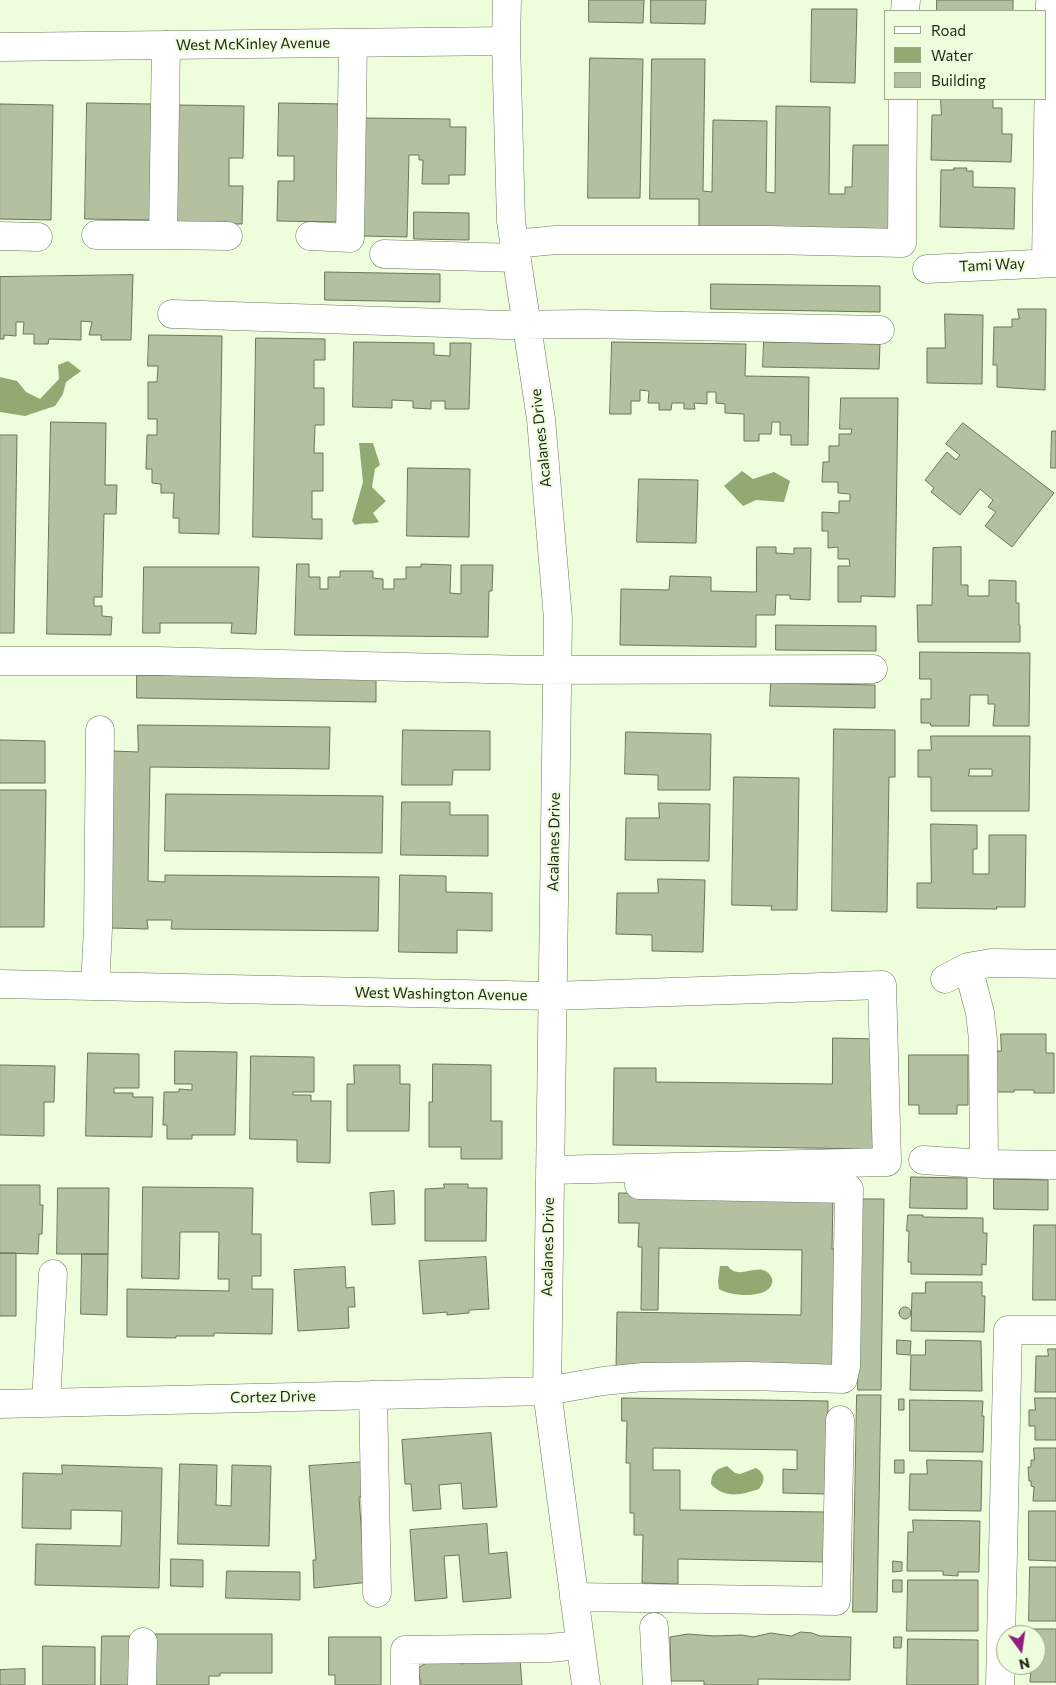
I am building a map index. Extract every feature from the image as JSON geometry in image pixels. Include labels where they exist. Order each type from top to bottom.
[{"type":"street","name":"Acalanes Drive","points":[[507,0],[506,41],[510,221],[541,419],[558,619],[547,1391],[586,1685]]},
{"type":"street","points":[[1051,0],[1051,263]]},
{"type":"street","name":"West McKinley Avenue","points":[[0,47],[506,41]]},
{"type":"street","points":[[310,236],[350,238],[353,43]]},
{"type":"street","points":[[163,235],[166,45]]},
{"type":"street","points":[[384,254],[515,251],[556,240],[768,240],[902,243],[903,100]]},
{"type":"street","points":[[96,235],[228,236]]},
{"type":"street","points":[[0,236],[38,237]]},
{"type":"street","name":"Tami Way","points":[[928,269],[1051,263]]},
{"type":"street","points":[[172,314],[527,325],[586,324],[880,330]]},
{"type":"street","points":[[0,661],[156,661],[557,670],[874,669]]},
{"type":"street","points":[[95,986],[98,929],[100,730]]},
{"type":"street","points":[[984,1164],[983,1040],[980,1013],[957,973],[991,963],[1056,964]]},
{"type":"street","name":"West Washington Avenue","points":[[0,984],[552,996],[882,985],[887,1162],[549,1177]]},
{"type":"street","points":[[923,1160],[984,1164],[1056,1165]]},
{"type":"street","name":"Cortez Drive","points":[[0,1404],[547,1391],[603,1381],[637,1378],[750,1376],[842,1379],[846,1366],[849,1189],[637,1185],[549,1177]]},
{"type":"street","points":[[46,1403],[53,1274]]},
{"type":"street","points":[[1000,1685],[1008,1330],[1056,1330]]},
{"type":"street","points":[[373,1395],[378,1593]]},
{"type":"street","points":[[574,1597],[836,1602],[840,1420]]},
{"type":"street","points":[[654,1627],[657,1685]]},
{"type":"street","points":[[142,1685],[143,1642]]},
{"type":"street","points":[[405,1685],[405,1650],[549,1648],[580,1645]]},
{"type":"water","points":[[68,361],[81,371],[66,382],[63,394],[55,406],[25,416],[0,412],[0,377],[17,381],[26,392],[40,399],[59,379],[58,365]]},
{"type":"water","points":[[359,443],[373,443],[380,465],[375,469],[372,487],[386,501],[373,513],[379,522],[355,525],[352,521],[363,482]]},
{"type":"water","points":[[742,471],[753,479],[774,472],[790,481],[784,502],[756,500],[743,506],[724,486]]},
{"type":"water","points":[[720,1266],[728,1266],[737,1272],[766,1271],[772,1278],[772,1285],[767,1290],[754,1295],[738,1295],[724,1291],[719,1289]]},
{"type":"water","points":[[727,1466],[735,1473],[740,1474],[756,1468],[762,1473],[764,1478],[761,1486],[759,1489],[740,1494],[727,1494],[716,1489],[711,1484],[713,1474]]},
{"type":"building","points":[[589,0],[644,0],[643,23],[589,22]]},
{"type":"building","points":[[651,0],[706,0],[705,24],[651,23]]},
{"type":"building","points":[[937,0],[1013,0],[1013,10],[937,10]]},
{"type":"building","points":[[812,9],[857,9],[855,83],[811,82]]},
{"type":"building","points":[[590,58],[643,59],[640,198],[588,198]]},
{"type":"building","points":[[652,59],[705,59],[703,191],[712,192],[713,120],[767,121],[766,192],[775,193],[776,106],[830,107],[829,194],[845,194],[845,187],[852,187],[853,145],[891,145],[890,231],[699,228],[699,199],[650,199]]},
{"type":"building","points":[[941,100],[993,100],[993,108],[1002,108],[1002,134],[1012,134],[1011,162],[931,160],[932,115],[941,115]]},
{"type":"building","points":[[87,103],[152,104],[150,220],[85,219]]},
{"type":"building","points":[[279,103],[345,104],[343,222],[277,221],[278,181],[294,181],[294,156],[278,156]]},
{"type":"building","points":[[0,104],[53,105],[51,220],[0,219]]},
{"type":"building","points":[[177,105],[244,106],[243,158],[229,158],[229,186],[243,186],[242,224],[175,223]]},
{"type":"building","points":[[363,118],[450,119],[450,127],[466,127],[465,175],[449,175],[449,184],[422,184],[423,160],[419,160],[419,155],[409,155],[407,237],[362,236]]},
{"type":"building","points":[[954,168],[967,168],[966,171],[973,171],[973,187],[1015,188],[1014,229],[940,227],[941,170],[954,170]]},
{"type":"building","points":[[414,212],[469,213],[469,240],[414,239]]},
{"type":"building","points":[[325,272],[440,274],[440,302],[325,300]]},
{"type":"building","points":[[133,275],[131,340],[101,340],[101,335],[89,335],[92,322],[81,321],[81,340],[49,339],[48,344],[34,344],[34,334],[23,334],[24,322],[16,322],[16,336],[4,335],[4,339],[0,339],[0,277]]},
{"type":"building","points":[[711,284],[880,286],[880,312],[711,309]]},
{"type":"building","points":[[1018,309],[1046,309],[1045,390],[997,387],[997,365],[993,365],[994,327],[1012,327],[1012,319],[1019,319]]},
{"type":"building","points":[[945,314],[983,315],[982,384],[927,383],[927,348],[945,348]]},
{"type":"building","points":[[149,335],[222,336],[219,534],[179,533],[179,518],[173,518],[174,493],[161,493],[161,484],[152,483],[152,469],[146,469],[147,435],[157,435],[157,419],[148,419],[148,382],[157,382],[158,366],[148,366]]},
{"type":"building","points":[[256,338],[325,339],[325,360],[314,360],[314,388],[324,388],[324,425],[315,425],[314,453],[323,453],[323,491],[312,491],[312,519],[322,519],[322,539],[253,537]]},
{"type":"building","points":[[354,342],[434,343],[434,355],[450,356],[450,343],[471,343],[469,409],[445,409],[445,401],[431,401],[431,409],[413,408],[413,401],[392,400],[392,408],[353,407]]},
{"type":"building","points":[[612,342],[746,344],[745,376],[809,377],[808,445],[791,445],[791,435],[780,435],[780,422],[772,422],[771,434],[759,434],[759,441],[744,441],[744,414],[725,413],[725,404],[716,403],[716,392],[707,392],[707,404],[694,403],[695,409],[684,409],[684,403],[672,403],[671,410],[659,410],[659,403],[648,403],[649,391],[640,390],[640,401],[631,401],[631,414],[610,414]]},
{"type":"building","points":[[764,342],[880,344],[879,369],[763,367]]},
{"type":"building","points":[[841,398],[898,398],[895,597],[861,596],[861,602],[838,602],[838,566],[850,566],[849,559],[838,559],[838,547],[828,548],[828,531],[822,531],[822,512],[839,513],[839,501],[850,501],[850,494],[838,493],[838,482],[822,482],[823,462],[829,462],[829,446],[839,446],[839,434],[851,434],[852,429],[840,429]]},
{"type":"building","points":[[51,422],[106,423],[105,485],[117,485],[116,514],[104,514],[102,597],[94,597],[94,606],[102,606],[102,616],[112,617],[111,635],[47,634]]},
{"type":"building","points":[[963,423],[1054,493],[1012,547],[985,526],[996,512],[988,507],[993,500],[980,489],[960,515],[931,492],[934,488],[925,480],[947,452],[956,460],[960,455],[946,444]]},
{"type":"building","points":[[1052,431],[1056,431],[1056,468],[1051,468]]},
{"type":"building","points":[[0,435],[17,435],[14,633],[0,633]]},
{"type":"building","points":[[408,468],[470,469],[469,537],[407,536]]},
{"type":"building","points":[[639,479],[698,480],[696,543],[637,542]]},
{"type":"building","points":[[757,547],[776,547],[776,553],[794,554],[794,548],[811,548],[810,600],[790,599],[790,595],[776,595],[775,615],[756,615],[756,647],[620,645],[621,589],[669,590],[670,576],[711,577],[711,591],[756,592]]},
{"type":"building","points":[[961,547],[961,585],[968,585],[968,596],[989,596],[989,580],[1016,581],[1016,603],[1019,603],[1020,642],[918,642],[917,605],[932,605],[933,548]]},
{"type":"building","points":[[297,564],[309,564],[309,577],[320,577],[320,589],[328,589],[328,577],[340,577],[340,571],[373,571],[373,578],[383,579],[383,589],[394,589],[394,579],[406,579],[406,567],[421,567],[421,564],[451,565],[450,593],[461,594],[461,565],[493,565],[492,591],[489,591],[488,637],[295,635]]},
{"type":"building","points":[[144,567],[259,567],[256,634],[231,633],[232,623],[160,623],[160,633],[143,633]]},
{"type":"building","points":[[776,625],[876,626],[876,651],[776,650]]},
{"type":"building","points":[[920,652],[1030,653],[1029,726],[993,726],[995,704],[988,704],[988,695],[970,695],[969,726],[931,726],[930,723],[921,723],[921,699],[931,699],[931,679],[920,679]]},
{"type":"building","points":[[137,675],[376,678],[376,702],[137,698]]},
{"type":"building","points":[[771,683],[875,685],[875,708],[770,706]]},
{"type":"building","points":[[138,725],[330,727],[329,769],[150,767],[148,881],[165,882],[165,875],[379,877],[378,931],[171,929],[172,920],[147,920],[148,929],[111,928],[113,751],[138,752]]},
{"type":"building","points":[[834,729],[895,730],[895,777],[889,777],[887,912],[832,911]]},
{"type":"building","points":[[403,730],[490,731],[490,770],[453,770],[452,785],[402,785]]},
{"type":"building","points":[[626,732],[711,734],[710,790],[658,790],[658,775],[625,774]]},
{"type":"building","points":[[931,736],[1030,736],[1029,811],[931,811],[931,777],[918,777],[918,750],[931,750]],"holes":[[[970,769],[992,769],[992,776],[969,776]]]},
{"type":"building","points":[[0,740],[45,741],[45,783],[0,783]]},
{"type":"building","points":[[734,777],[799,778],[797,910],[771,910],[772,906],[732,905]]},
{"type":"building","points":[[0,790],[46,790],[44,927],[0,927]]},
{"type":"building","points":[[166,794],[383,796],[382,853],[165,851]]},
{"type":"building","points":[[402,802],[450,802],[450,815],[488,815],[488,856],[401,855]]},
{"type":"building","points":[[659,803],[710,804],[709,861],[625,860],[626,818],[659,818]]},
{"type":"building","points":[[931,824],[977,825],[977,849],[973,849],[973,874],[989,874],[989,835],[1026,835],[1025,907],[996,907],[997,909],[917,908],[917,883],[931,883]]},
{"type":"building","points":[[400,875],[446,876],[446,892],[492,893],[492,931],[457,930],[457,953],[399,952]]},
{"type":"building","points":[[658,879],[705,880],[703,952],[652,951],[652,935],[616,934],[617,893],[658,893]]},
{"type":"building","points":[[1001,1034],[1046,1034],[1046,1053],[1054,1053],[1054,1093],[1034,1093],[1034,1090],[994,1092],[994,1051],[1001,1051]]},
{"type":"building","points":[[833,1038],[877,1039],[875,1149],[613,1145],[614,1068],[656,1068],[656,1082],[832,1084]]},
{"type":"building","points":[[175,1051],[237,1052],[235,1135],[192,1135],[192,1139],[167,1139],[167,1125],[163,1125],[164,1092],[179,1092],[179,1089],[192,1090],[192,1084],[175,1084]]},
{"type":"building","points":[[88,1053],[139,1054],[139,1088],[114,1088],[114,1093],[133,1093],[133,1097],[153,1097],[152,1137],[86,1136]]},
{"type":"building","points":[[909,1055],[968,1055],[968,1105],[957,1105],[957,1114],[919,1114],[919,1105],[909,1105]]},
{"type":"building","points":[[251,1056],[314,1057],[314,1092],[293,1092],[293,1095],[311,1095],[311,1101],[331,1101],[330,1163],[297,1162],[297,1140],[250,1139]]},
{"type":"building","points":[[433,1064],[491,1065],[491,1121],[502,1121],[502,1159],[461,1159],[461,1147],[429,1147],[429,1102],[432,1102]]},
{"type":"building","points":[[0,1065],[55,1066],[54,1102],[44,1102],[44,1136],[0,1135]]},
{"type":"building","points":[[354,1065],[400,1065],[400,1084],[410,1084],[409,1131],[347,1131],[347,1084],[354,1084]]},
{"type":"building","points":[[911,1177],[967,1178],[967,1209],[910,1208]]},
{"type":"building","points":[[994,1179],[1048,1180],[1048,1210],[994,1209]]},
{"type":"building","points":[[444,1184],[468,1184],[468,1188],[487,1188],[486,1241],[425,1241],[425,1189],[444,1188]]},
{"type":"building","points":[[0,1185],[40,1185],[40,1205],[43,1205],[42,1234],[39,1234],[38,1254],[0,1253]]},
{"type":"building","points":[[143,1187],[253,1188],[252,1234],[261,1234],[261,1276],[252,1276],[252,1289],[273,1289],[272,1334],[214,1333],[214,1336],[176,1336],[176,1338],[127,1337],[127,1289],[229,1291],[229,1279],[218,1279],[219,1232],[180,1232],[179,1279],[142,1278]]},
{"type":"building","points":[[58,1188],[109,1188],[108,1254],[57,1254]]},
{"type":"building","points":[[394,1191],[395,1224],[372,1225],[370,1193]]},
{"type":"building","points":[[619,1193],[833,1196],[832,1249],[836,1249],[834,1372],[616,1369],[617,1312],[801,1315],[802,1250],[659,1248],[658,1310],[641,1310],[642,1247],[638,1247],[639,1223],[619,1223]]},
{"type":"building","points":[[861,1199],[884,1199],[881,1390],[858,1390]]},
{"type":"building","points":[[908,1215],[983,1218],[983,1233],[987,1233],[986,1265],[982,1264],[982,1275],[911,1274],[911,1262],[908,1262]]},
{"type":"building","points":[[1034,1225],[1056,1225],[1056,1300],[1033,1300]]},
{"type":"building","points":[[0,1253],[16,1253],[16,1316],[0,1316]]},
{"type":"building","points":[[82,1254],[108,1254],[107,1315],[81,1314]]},
{"type":"building","points":[[486,1257],[489,1309],[469,1310],[469,1313],[447,1315],[447,1312],[423,1314],[419,1261]]},
{"type":"building","points":[[345,1267],[346,1288],[354,1287],[355,1307],[348,1307],[349,1328],[298,1331],[294,1270]]},
{"type":"building","points":[[926,1282],[982,1282],[982,1296],[985,1296],[984,1332],[911,1331],[912,1293],[925,1293]]},
{"type":"building","points":[[905,1307],[911,1313],[905,1319],[899,1313]]},
{"type":"building","points":[[897,1340],[911,1341],[910,1355],[897,1354]]},
{"type":"building","points":[[926,1340],[981,1341],[982,1391],[910,1390],[911,1355],[925,1355]]},
{"type":"building","points":[[1048,1349],[1056,1349],[1056,1392],[1035,1392],[1036,1356],[1048,1356]]},
{"type":"building","points":[[857,1395],[881,1395],[877,1612],[853,1612]]},
{"type":"building","points":[[622,1398],[828,1401],[827,1494],[783,1493],[783,1469],[797,1470],[797,1450],[653,1448],[653,1470],[680,1470],[680,1510],[826,1512],[826,1562],[678,1559],[678,1584],[642,1583],[643,1535],[634,1535],[634,1513],[630,1513],[630,1463],[626,1463],[627,1421],[622,1421]]},
{"type":"building","points":[[1035,1398],[1056,1398],[1056,1440],[1035,1440],[1035,1426],[1029,1426],[1029,1410],[1035,1410]]},
{"type":"building","points":[[899,1399],[904,1399],[904,1410],[899,1410]]},
{"type":"building","points":[[910,1400],[983,1401],[983,1452],[910,1451]]},
{"type":"building","points":[[491,1433],[497,1507],[463,1509],[461,1483],[439,1485],[441,1509],[413,1511],[411,1484],[405,1484],[402,1440]]},
{"type":"building","points":[[1034,1448],[1056,1448],[1056,1501],[1033,1501],[1034,1487],[1031,1486],[1031,1481],[1029,1481],[1028,1467],[1031,1467],[1031,1460],[1034,1460]]},
{"type":"building","points":[[895,1460],[904,1460],[904,1473],[895,1473]]},
{"type":"building","points":[[927,1460],[982,1461],[981,1511],[909,1510],[910,1474],[927,1474]]},
{"type":"building","points":[[366,1462],[369,1497],[359,1497],[363,1554],[370,1582],[314,1588],[313,1560],[316,1560],[309,1466]]},
{"type":"building","points":[[180,1464],[217,1465],[216,1505],[231,1506],[232,1465],[271,1466],[269,1546],[178,1544]]},
{"type":"building","points":[[62,1465],[162,1468],[159,1588],[35,1585],[36,1544],[121,1546],[122,1511],[71,1510],[71,1529],[22,1528],[23,1473],[62,1474]]},
{"type":"building","points":[[1029,1511],[1056,1511],[1056,1561],[1029,1560]]},
{"type":"building","points":[[913,1520],[980,1521],[979,1572],[958,1572],[958,1576],[943,1575],[943,1571],[907,1571],[908,1532],[913,1532]]},
{"type":"building","points":[[487,1524],[489,1554],[507,1552],[511,1598],[463,1602],[459,1555],[444,1556],[447,1598],[415,1601],[410,1530]]},
{"type":"building","points":[[171,1559],[203,1560],[203,1587],[171,1586]]},
{"type":"building","points":[[893,1561],[902,1562],[902,1571],[893,1572]]},
{"type":"building","points":[[1030,1567],[1056,1567],[1056,1621],[1029,1621]]},
{"type":"building","points":[[227,1571],[300,1572],[300,1600],[226,1598]]},
{"type":"building","points":[[893,1580],[902,1580],[902,1592],[893,1592]]},
{"type":"building","points":[[908,1580],[978,1580],[978,1631],[907,1631]]},
{"type":"building","points":[[1046,1629],[1056,1629],[1056,1682],[1030,1682],[1030,1675],[1046,1675]]},
{"type":"building","points":[[801,1632],[820,1636],[851,1637],[850,1680],[758,1679],[758,1685],[704,1685],[704,1681],[671,1681],[670,1637],[688,1634],[753,1637],[771,1633],[791,1636]]},
{"type":"building","points":[[154,1634],[272,1634],[272,1673],[220,1673],[220,1676],[209,1676],[209,1685],[154,1685]]},
{"type":"building","points":[[102,1636],[131,1636],[130,1685],[101,1685]]},
{"type":"building","points":[[329,1637],[381,1637],[381,1685],[335,1685],[335,1675],[329,1675]]},
{"type":"building","points":[[894,1637],[902,1637],[901,1648],[894,1648]]},
{"type":"building","points":[[908,1639],[978,1640],[978,1685],[907,1685]]},
{"type":"building","points":[[43,1646],[95,1647],[95,1685],[43,1685]]},
{"type":"building","points":[[520,1658],[522,1685],[421,1685],[418,1668],[428,1662],[454,1661],[462,1664],[471,1660]]},
{"type":"building","points":[[25,1669],[25,1685],[0,1685],[0,1670]]}]
